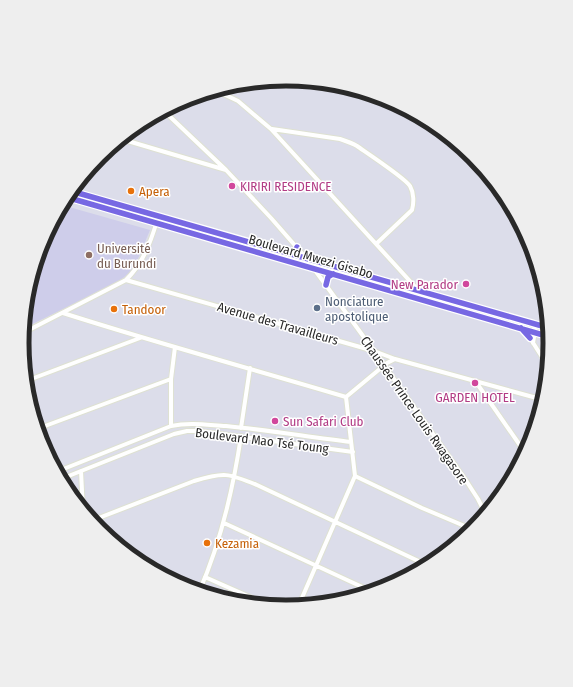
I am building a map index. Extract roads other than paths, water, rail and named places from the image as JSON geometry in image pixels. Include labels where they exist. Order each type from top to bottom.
[{"type":"main road","name":"Boulevard Mwezi Gisabo","points":[[77,193],[543,326]]},
{"type":"main road","name":"Boulevard Mwezi Gisabo","points":[[73,199],[543,335]]},
{"type":"main road","points":[[225,243],[227,237]]},
{"type":"main road","points":[[292,254],[297,248]]},
{"type":"main road","points":[[326,285],[328,277],[333,274]]},
{"type":"main road","points":[[521,328],[530,338]]},
{"type":"street","points":[[224,94],[238,101],[271,128],[419,291],[418,298]]},
{"type":"street","name":"Chaussée Prince Louis Rwagasore","points":[[169,115],[226,170],[306,258],[467,482],[483,509]]},
{"type":"street","points":[[271,128],[340,139],[348,142],[364,151],[409,185],[413,198],[412,210],[376,244]]},
{"type":"street","points":[[128,141],[226,170]]},
{"type":"street","points":[[30,330],[126,280],[136,270],[145,256],[158,217]]},
{"type":"street","name":"Avenue des Travailleurs","points":[[126,280],[395,359],[538,398]]},
{"type":"street","points":[[63,313],[140,338],[250,368],[346,397]]},
{"type":"street","points":[[537,324],[530,338],[543,360]]},
{"type":"street","points":[[534,332],[543,330]]},
{"type":"street","points":[[533,344],[534,332]]},
{"type":"street","points":[[31,379],[140,338]]},
{"type":"street","points":[[171,426],[171,379],[175,347]]},
{"type":"street","points":[[346,397],[391,360],[395,359]]},
{"type":"street","points":[[241,428],[250,368]]},
{"type":"street","points":[[43,427],[171,379]]},
{"type":"street","points":[[476,382],[521,447]]},
{"type":"street","points":[[301,600],[356,476],[346,397]]},
{"type":"street","name":"Boulevard Mao Tsé Toung","points":[[62,470],[171,426],[192,424],[241,428],[351,442]]},
{"type":"street","name":"Boulevard Mao Tsé Toung","points":[[66,477],[187,431],[241,436],[352,452]]},
{"type":"street","points":[[201,586],[224,524],[235,476],[241,436]]},
{"type":"street","points":[[81,471],[82,501]]},
{"type":"street","points":[[98,518],[194,481],[219,475],[235,476],[422,563]]},
{"type":"street","points":[[356,476],[422,508],[468,527]]},
{"type":"street","points":[[224,524],[365,588]]},
{"type":"street","points":[[205,577],[255,599]]},
{"type":"place","name":"KIRIRI RESIDENCE","points":[[232,186]]},
{"type":"place","name":"Apera","points":[[131,191]]},
{"type":"place","name":"Université du Burundi","points":[[89,255]]},
{"type":"place","name":"New Parador","points":[[466,284]]},
{"type":"place","name":"Nonciature apostolique","points":[[317,308]]},
{"type":"place","name":"Tandoor","points":[[114,309]]},
{"type":"place","name":"GARDEN HOTEL","points":[[475,383]]},
{"type":"place","name":"Sun Safari Club","points":[[275,421]]},
{"type":"place","name":"Kezamia","points":[[207,543]]}]
